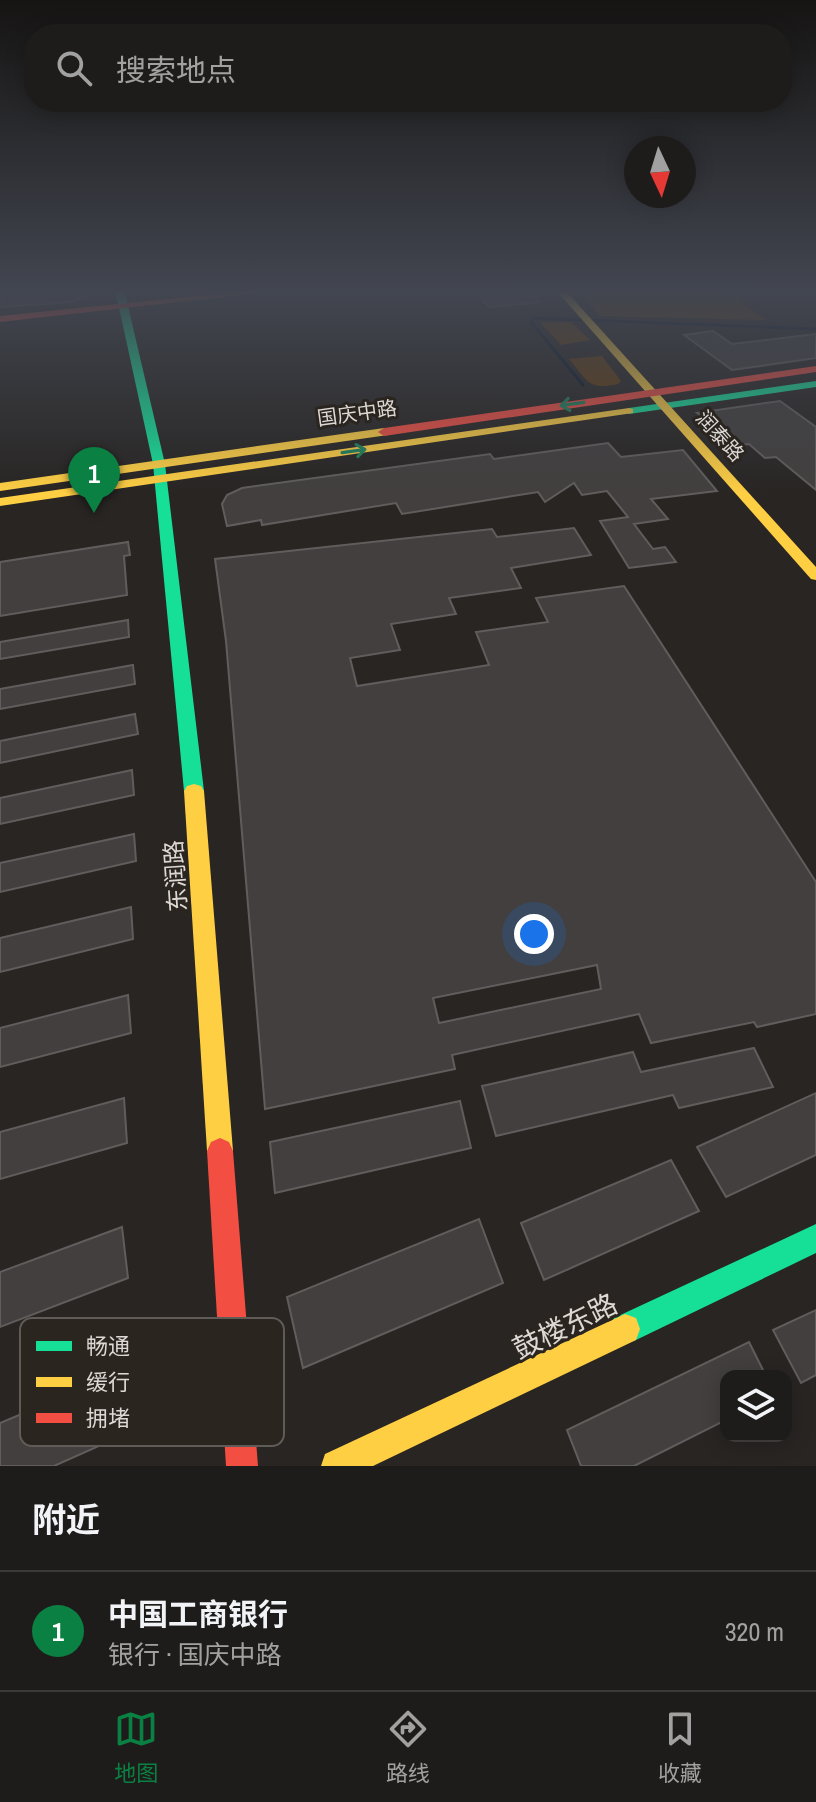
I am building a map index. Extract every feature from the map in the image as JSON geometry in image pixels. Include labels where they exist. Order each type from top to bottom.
[{"type":"street","name":"东润路","points":[[135,357],[159,472],[191,746],[232,1318]]},
{"type":"street","name":"润泰路","points":[[622,357],[816,576]]},
{"type":"street","points":[[0,502],[159,472],[659,399],[816,369]]},
{"type":"street","points":[[659,399],[816,384]]},
{"type":"street","points":[[0,487],[159,472]]},
{"type":"street","name":"鼓楼东路","points":[[337,1466],[816,1238]]},
{"type":"street","name":"东润路","points":[[241,1446],[242,1466]]},
{"type":"shaded area","points":[[603,357],[621,381],[608,386],[594,385],[569,359]]},
{"type":"building","points":[[715,357],[816,357],[816,358],[732,370]]},
{"type":"building","points":[[780,401],[816,427],[816,490],[776,457],[765,458],[749,444],[722,447],[704,428],[714,427],[697,413]]},
{"type":"building","points":[[608,443],[621,457],[683,450],[717,491],[651,499],[668,519],[634,524],[653,549],[665,547],[676,562],[629,568],[600,521],[628,517],[607,491],[582,495],[574,483],[545,502],[538,492],[402,514],[396,503],[262,525],[261,520],[227,526],[222,504],[227,495],[242,488],[490,454],[494,459]]},
{"type":"building","points":[[574,528],[591,555],[511,568],[521,588],[449,598],[456,614],[391,624],[400,650],[350,658],[357,686],[489,665],[476,632],[548,622],[536,598],[624,586],[816,882],[816,1014],[757,1027],[754,1022],[651,1043],[639,1014],[452,1055],[455,1069],[265,1109],[226,641],[215,559],[492,529],[497,537]],"holes":[[[597,965],[601,989],[439,1023],[433,998]]]},
{"type":"building","points":[[128,542],[130,555],[124,556],[127,595],[0,616],[0,562]]},
{"type":"building","points":[[128,620],[129,637],[0,659],[0,642]]},
{"type":"building","points":[[133,665],[135,684],[0,709],[0,689]]},
{"type":"building","points":[[135,714],[138,734],[0,763],[0,741]]},
{"type":"building","points":[[132,770],[134,795],[0,824],[0,798]]},
{"type":"building","points":[[134,834],[136,861],[0,892],[0,863]]},
{"type":"building","points":[[131,907],[133,939],[0,972],[0,938]]},
{"type":"building","points":[[128,995],[131,1033],[0,1067],[0,1028]]},
{"type":"building","points":[[754,1048],[773,1087],[679,1108],[673,1095],[496,1136],[482,1086],[633,1052],[641,1072]]},
{"type":"building","points":[[816,1093],[816,1155],[726,1197],[697,1147]]},
{"type":"building","points":[[124,1098],[127,1143],[0,1179],[0,1132]]},
{"type":"building","points":[[460,1101],[471,1148],[275,1193],[270,1142]]},
{"type":"building","points":[[671,1160],[699,1211],[544,1280],[521,1223]]},
{"type":"building","points":[[479,1219],[503,1283],[303,1368],[287,1297]]},
{"type":"building","points":[[122,1227],[128,1278],[0,1327],[0,1272]]},
{"type":"building","points":[[816,1310],[816,1375],[801,1383],[773,1330]]},
{"type":"building","points":[[749,1342],[763,1370],[720,1370],[720,1423],[634,1466],[581,1466],[567,1430]]},
{"type":"building","points":[[20,1415],[20,1446],[99,1446],[54,1466],[0,1466],[0,1423]]},
{"type":"waterway","points":[[560,357],[583,385]]},
{"type":"traffic: fast","points":[[135,357],[159,464],[194,791]]},
{"type":"traffic: fast","points":[[629,411],[816,384]]},
{"type":"traffic: fast","points":[[625,1329],[816,1238]]},
{"type":"traffic: slow","points":[[620,357],[816,576]]},
{"type":"traffic: slow","points":[[0,502],[629,411]]},
{"type":"traffic: slow","points":[[0,487],[384,432]]},
{"type":"traffic: slow","points":[[194,791],[220,1151]]},
{"type":"traffic: slow","points":[[337,1466],[625,1329]]},
{"type":"traffic: jam","points":[[384,432],[816,369]]},
{"type":"traffic: jam","points":[[220,1151],[232,1318]]},
{"type":"traffic: jam","points":[[241,1446],[242,1466]]},
{"type":"place","name":"中国工商银行","points":[[94,513]]}]
